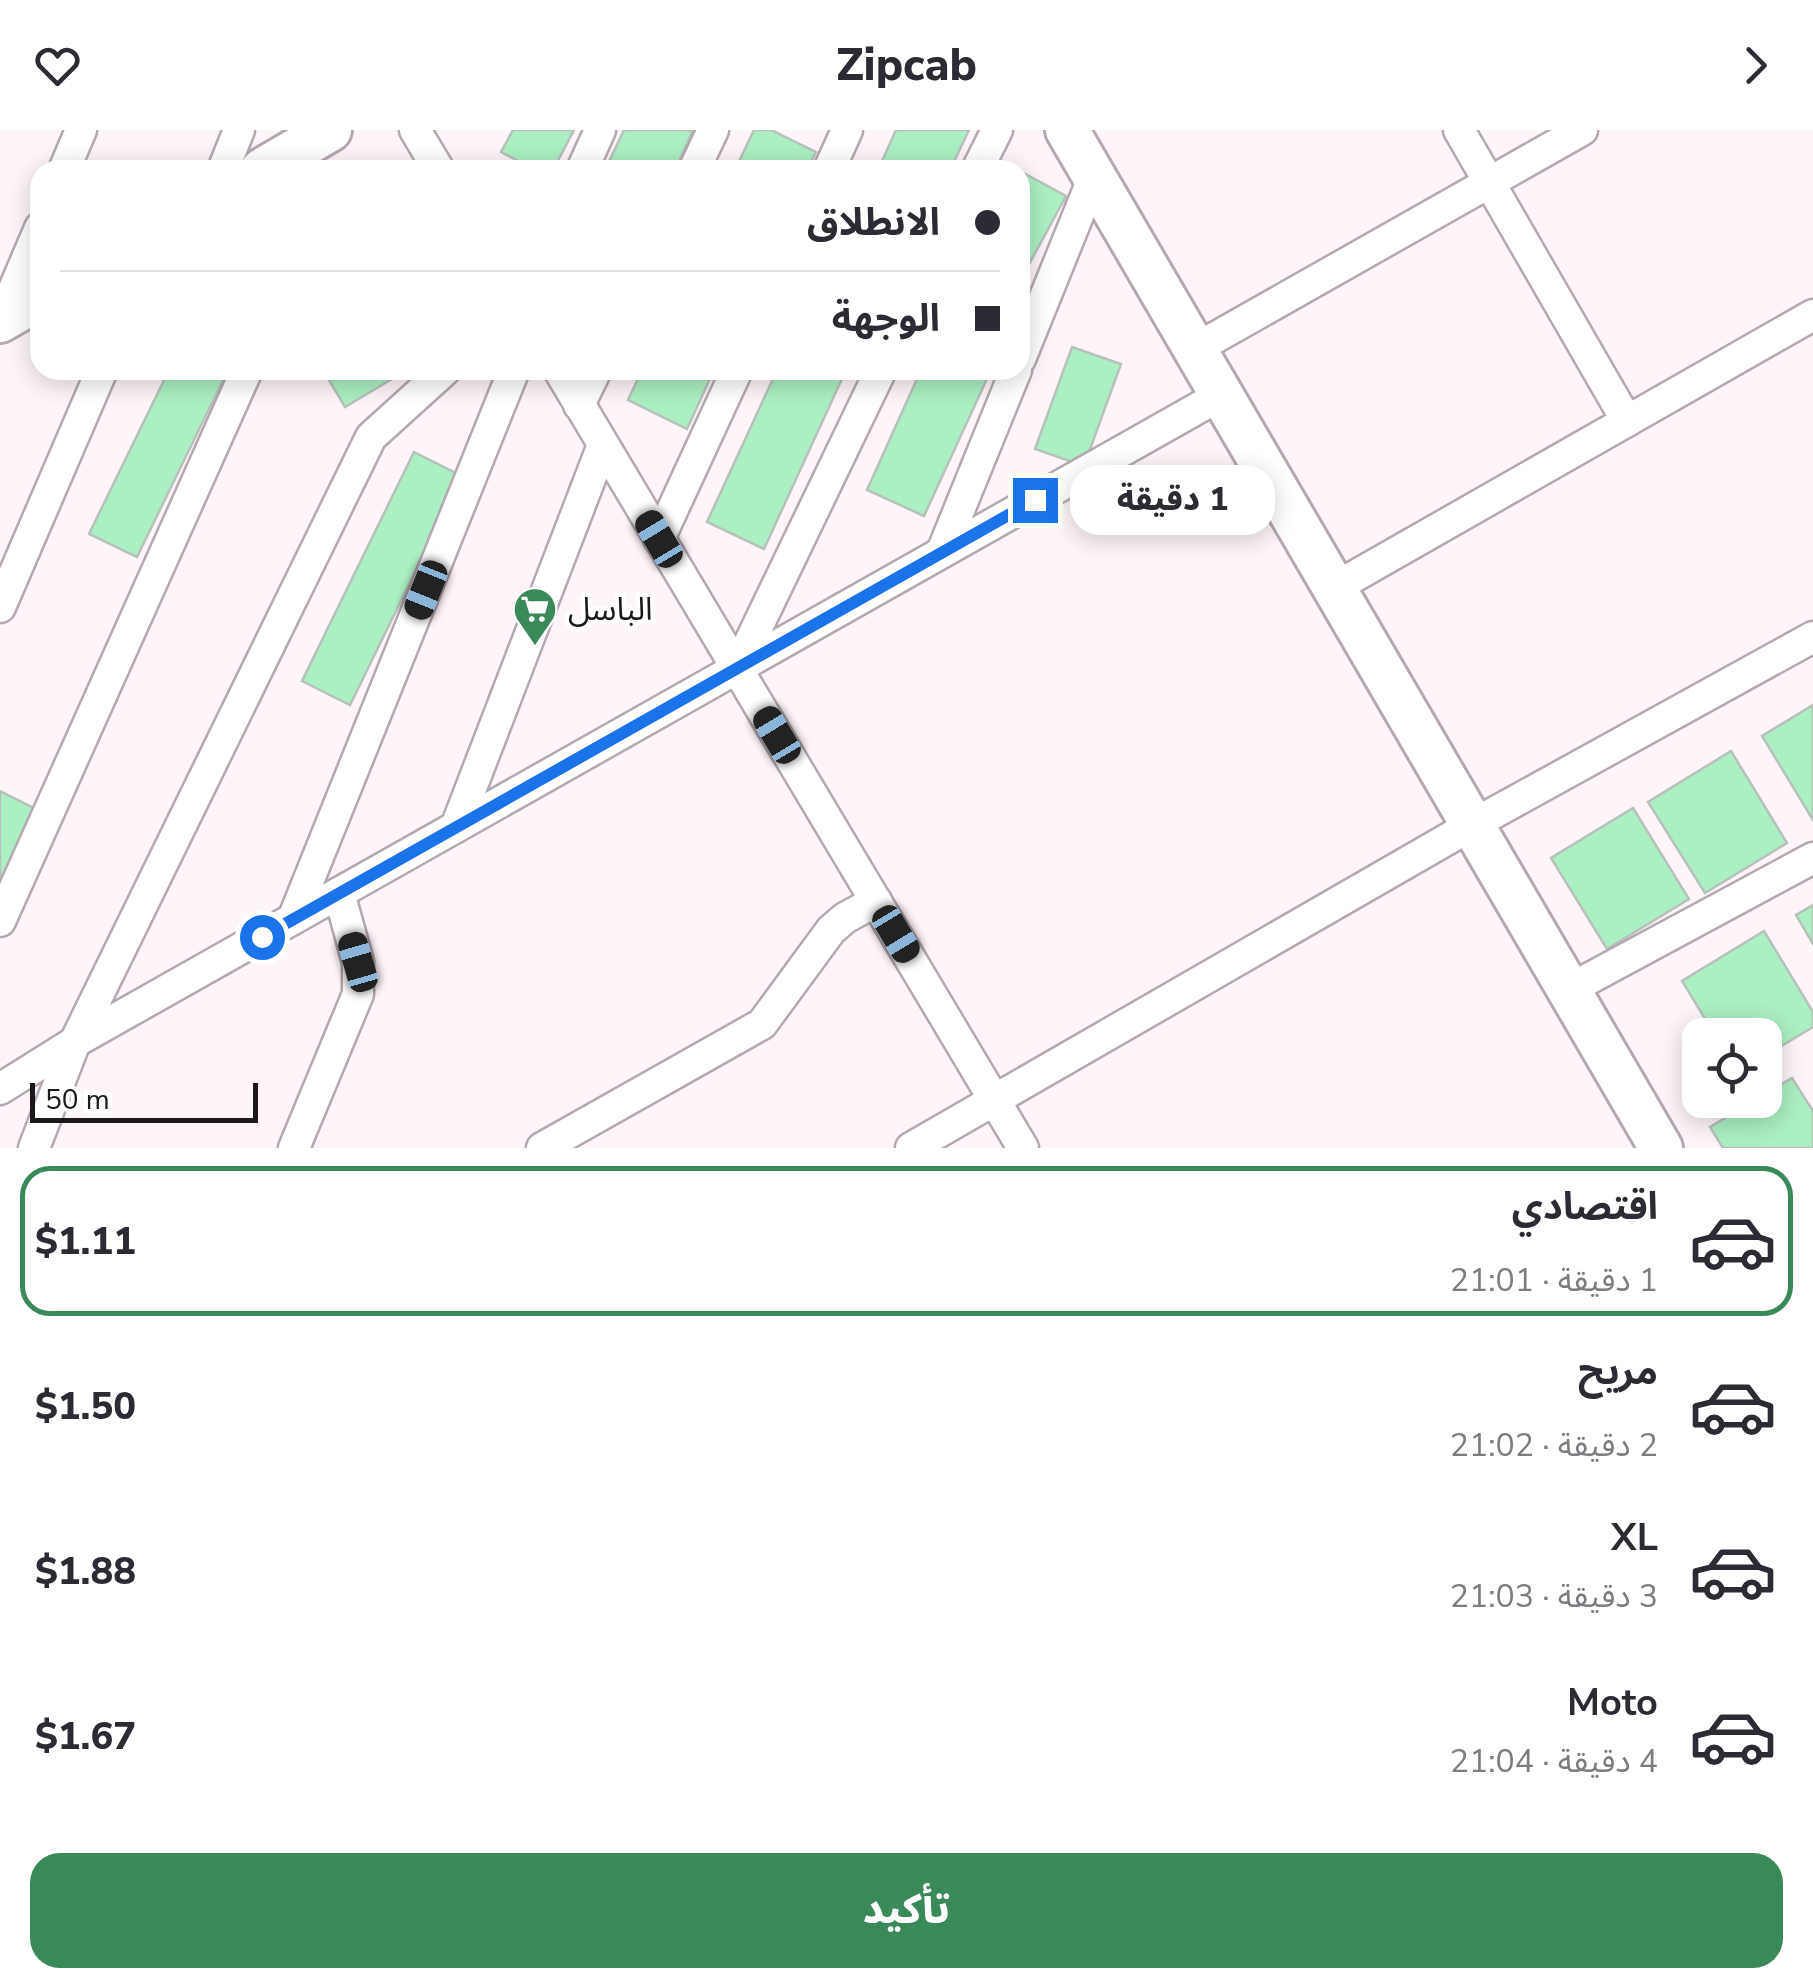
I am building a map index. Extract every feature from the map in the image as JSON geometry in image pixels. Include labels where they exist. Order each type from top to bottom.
[{"type":"main road","points":[[279,160],[330,130]]},
{"type":"main road","points":[[1067,130],[1661,1148]]},
{"type":"main road","points":[[0,321],[30,304]]},
{"type":"street","points":[[68,160],[81,130]]},
{"type":"street","points":[[227,160],[239,130]]},
{"type":"street","points":[[415,130],[433,160]]},
{"type":"street","points":[[586,160],[600,130]]},
{"type":"street","points":[[699,160],[713,130]]},
{"type":"street","points":[[834,160],[848,130]]},
{"type":"street","points":[[982,160],[996,130]]},
{"type":"street","points":[[1459,130],[1627,421]]},
{"type":"street","points":[[1195,349],[1582,130]]},
{"type":"street","points":[[1030,334],[1094,176]]},
{"type":"street","points":[[0,321],[30,251]]},
{"type":"street","points":[[1334,588],[1813,315]]},
{"type":"street","points":[[0,607],[98,380]]},
{"type":"street","points":[[0,920],[243,380]]},
{"type":"street","points":[[34,1148],[75,1042],[371,436],[434,380]]},
{"type":"street","points":[[293,919],[510,380]]},
{"type":"street","points":[[564,380],[1023,1148]]},
{"type":"street","points":[[580,405],[591,380]]},
{"type":"street","points":[[659,539],[732,380]]},
{"type":"street","points":[[737,669],[876,380]]},
{"type":"street","points":[[942,552],[1012,380]]},
{"type":"street","points":[[0,1090],[75,1042],[1221,395]]},
{"type":"street","points":[[456,827],[603,445]]},
{"type":"street","points":[[912,1148],[1472,825],[1813,637]]},
{"type":"street","points":[[1568,990],[1813,858]]},
{"type":"street","points":[[294,1148],[358,994],[358,962],[339,893]]},
{"type":"street","points":[[542,1148],[762,1024],[831,930],[844,918],[876,901]]},
{"type":"building","points":[[513,130],[574,130],[558,160],[516,160],[501,152]]},
{"type":"building","points":[[624,130],[693,130],[680,160],[610,160]]},
{"type":"building","points":[[754,130],[771,130],[816,152],[812,160],[740,160]]},
{"type":"building","points":[[896,130],[969,130],[955,160],[882,160]]},
{"type":"building","points":[[1030,176],[1066,196],[1030,263]]},
{"type":"building","points":[[1072,347],[1121,364],[1084,466],[1035,449]]},
{"type":"building","points":[[164,380],[223,380],[137,557],[89,534]]},
{"type":"building","points":[[329,380],[390,380],[345,407]]},
{"type":"building","points":[[637,380],[709,380],[687,429],[628,400]]},
{"type":"building","points":[[772,380],[841,380],[764,549],[707,522]]},
{"type":"building","points":[[916,380],[986,380],[924,516],[867,490]]},
{"type":"building","points":[[414,452],[462,476],[350,705],[302,681]]},
{"type":"building","points":[[1813,705],[1813,820],[1762,736]]},
{"type":"building","points":[[1731,751],[1787,843],[1705,893],[1648,802]]},
{"type":"building","points":[[0,791],[38,810],[0,888]]},
{"type":"building","points":[[1633,808],[1689,899],[1607,949],[1551,858]]},
{"type":"building","points":[[1813,905],[1813,944],[1796,915]]},
{"type":"building","points":[[1764,931],[1813,1012],[1813,1027],[1782,1046],[1782,1018],[1705,1018],[1682,981]]},
{"type":"building","points":[[1792,1078],[1813,1111],[1813,1148],[1723,1148],[1710,1127],[1725,1118],[1782,1118],[1782,1084]]},
{"type":"place","name":"الباسل","points":[[535,647]]},
{"type":"route","points":[[262,937],[1035,500]]}]
